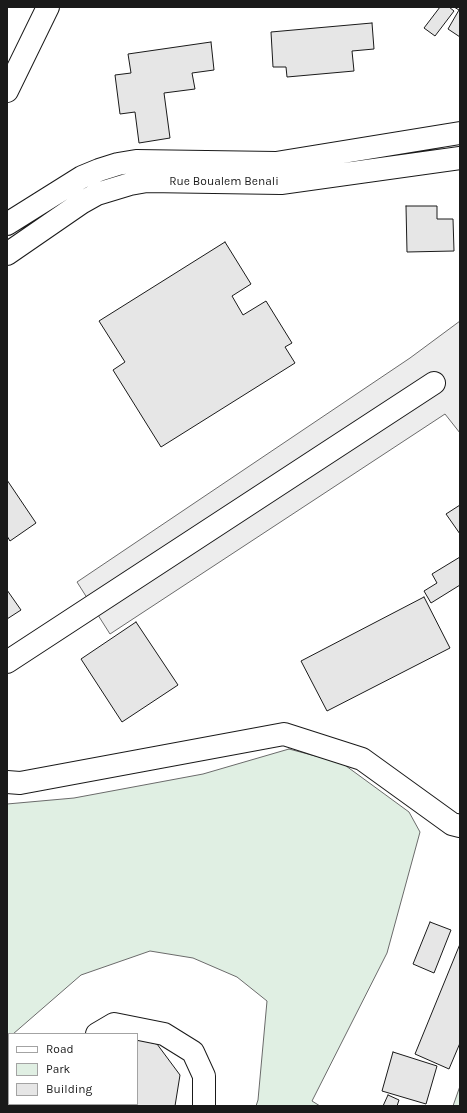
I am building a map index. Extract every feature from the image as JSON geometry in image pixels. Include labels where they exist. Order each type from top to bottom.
[{"type":"street","points":[[7,91],[48,7]]},
{"type":"street","points":[[7,224],[82,177],[118,164],[136,161],[276,163],[460,133]]},
{"type":"street","name":"Rue Boualem Benali","points":[[7,254],[81,203],[97,194],[130,184],[147,181],[281,183],[460,158]]},
{"type":"street","points":[[7,662],[434,383]]},
{"type":"street","points":[[7,782],[20,783],[284,734],[362,758],[456,825]]},
{"type":"street","points":[[99,1033],[114,1024],[164,1034],[193,1052],[204,1076],[204,1106]]},
{"type":"green space","points":[[289,749],[342,763],[409,812],[420,832],[387,953],[312,1101],[320,1106],[256,1106],[258,1100],[267,1001],[237,977],[193,958],[150,951],[81,975],[14,1033],[8,1033],[7,1041],[7,804],[74,798],[203,774]]},
{"type":"green space","points":[[460,1086],[460,1106],[453,1106]]},
{"type":"shaded area","points":[[460,321],[460,433],[445,414],[110,634],[77,582],[410,358]]},
{"type":"building","points":[[440,7],[449,7],[454,11],[435,36],[424,28]]},
{"type":"building","points":[[454,7],[460,7],[460,37],[448,29],[459,10]]},
{"type":"building","points":[[372,23],[374,49],[352,51],[354,71],[287,77],[286,67],[273,67],[271,32]]},
{"type":"building","points":[[211,42],[214,70],[192,73],[195,89],[164,93],[170,138],[139,143],[135,112],[120,114],[115,75],[131,73],[128,54]]},
{"type":"building","points":[[406,206],[437,206],[437,219],[453,219],[454,251],[407,252]]},
{"type":"building","points":[[225,242],[251,284],[232,296],[243,315],[266,301],[292,343],[285,347],[295,363],[161,447],[113,370],[125,362],[99,321]]},
{"type":"building","points":[[7,480],[36,523],[10,541],[7,536]]},
{"type":"building","points":[[460,505],[460,534],[446,514]]},
{"type":"building","points":[[460,557],[460,585],[431,603],[424,591],[437,583],[432,574]]},
{"type":"building","points":[[7,590],[21,610],[7,619]]},
{"type":"building","points":[[424,597],[450,648],[327,711],[301,661]]},
{"type":"building","points":[[136,622],[178,685],[122,722],[81,659]]},
{"type":"building","points":[[430,922],[451,930],[434,973],[413,964]]},
{"type":"building","points":[[460,944],[460,1043],[449,1069],[415,1054]]},
{"type":"building","points":[[138,1039],[157,1044],[180,1075],[175,1106],[123,1106],[138,1105]]},
{"type":"building","points":[[393,1052],[437,1066],[426,1104],[382,1091]]},
{"type":"building","points":[[388,1095],[399,1100],[397,1106],[383,1106]]},
{"type":"building","points":[[48,1105],[92,1105],[92,1106]]}]
